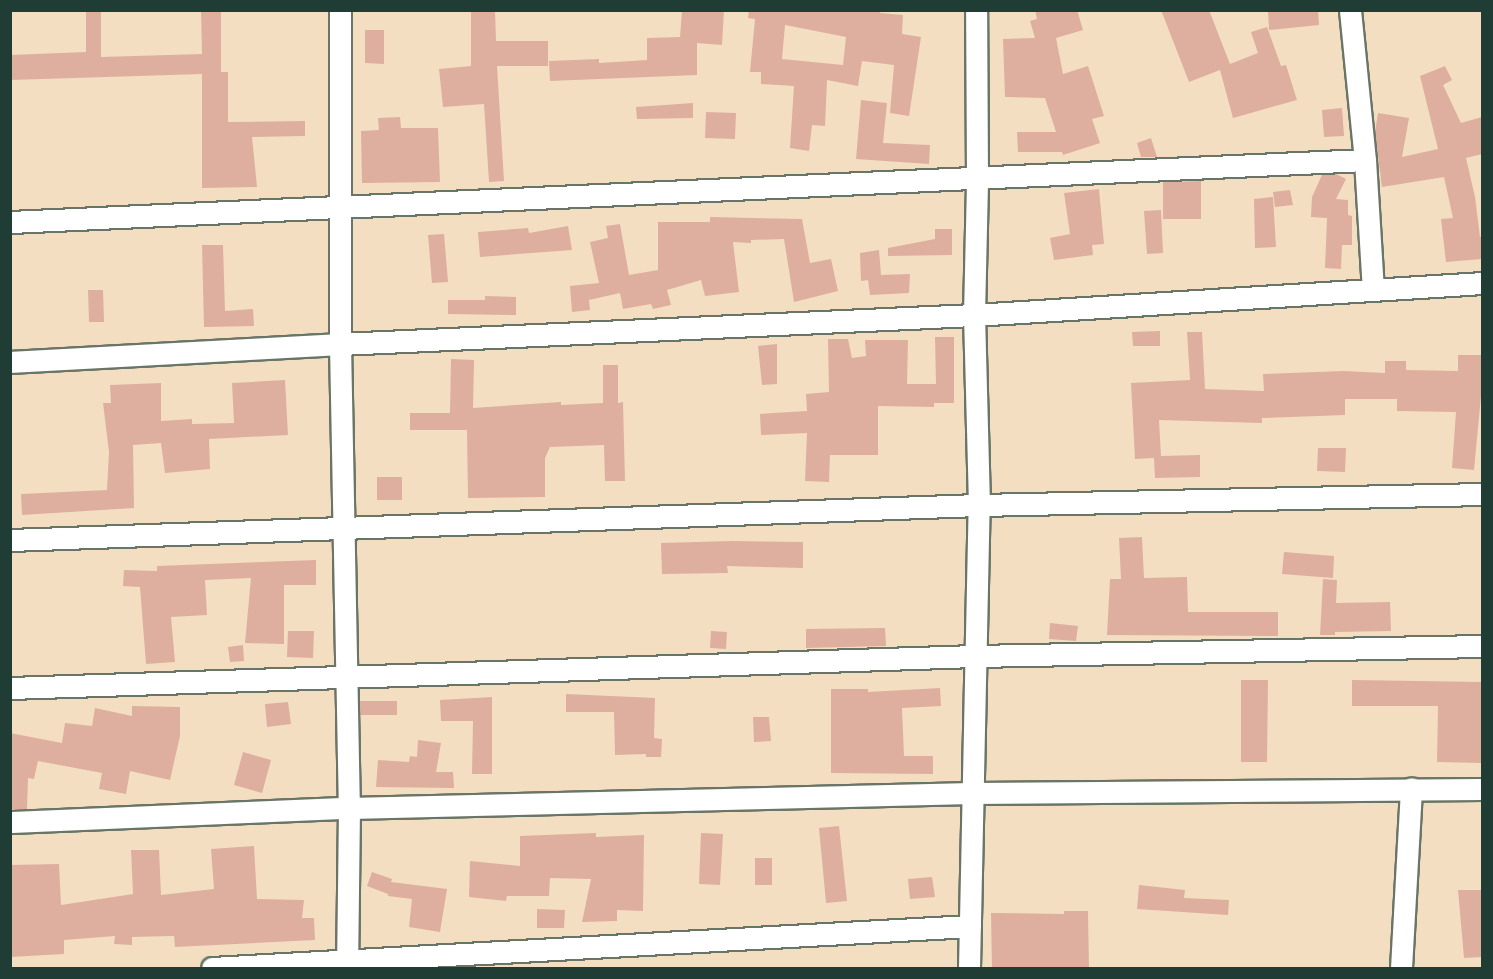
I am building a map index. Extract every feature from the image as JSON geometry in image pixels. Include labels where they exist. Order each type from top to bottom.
[{"type":"street","points":[[340,10],[340,344],[349,808],[348,964]]},
{"type":"street","points":[[969,969],[979,505],[974,315],[977,178],[976,10]]},
{"type":"street","points":[[1350,10],[1365,160],[1373,290]]},
{"type":"street","points":[[10,222],[1365,160]]},
{"type":"street","points":[[10,362],[340,344],[974,315],[1482,282]]},
{"type":"street","points":[[10,540],[979,505],[1482,494]]},
{"type":"street","points":[[10,688],[347,675],[975,656],[1482,646]]},
{"type":"street","points":[[1401,969],[1411,788]]},
{"type":"street","points":[[10,822],[349,808],[972,793],[1482,789]]},
{"type":"street","points":[[212,969],[348,964],[970,926]]},
{"type":"building","points":[[86,10],[101,10],[101,57],[202,54],[201,10],[221,10],[221,72],[228,72],[228,122],[305,121],[305,136],[252,137],[257,187],[202,188],[202,74],[10,80],[10,55],[86,52]]},
{"type":"building","points":[[471,10],[495,10],[496,41],[548,41],[548,66],[497,66],[504,181],[489,182],[484,104],[443,107],[439,69],[471,66]]},
{"type":"building","points":[[682,10],[724,10],[722,45],[697,43],[697,75],[550,81],[549,61],[599,59],[599,63],[647,60],[647,38],[680,37]]},
{"type":"building","points":[[749,10],[880,10],[880,13],[903,15],[902,34],[921,37],[909,116],[890,113],[894,65],[862,61],[858,86],[827,80],[825,126],[812,125],[809,151],[790,148],[794,86],[761,84],[761,72],[750,72],[755,19],[748,18]],"holes":[[[785,25],[846,37],[843,65],[782,59]]]},
{"type":"building","points":[[1035,10],[1077,10],[1083,30],[1056,38],[1063,74],[1088,66],[1104,116],[1092,119],[1100,143],[1063,155],[1062,152],[1018,152],[1017,132],[1056,132],[1045,98],[1005,97],[1003,39],[1035,38],[1030,21],[1037,19]]},
{"type":"building","points":[[1161,10],[1209,10],[1230,64],[1258,53],[1251,32],[1267,27],[1281,66],[1286,65],[1297,100],[1233,118],[1220,70],[1189,82]]},
{"type":"building","points":[[1268,10],[1318,10],[1319,25],[1269,30]]},
{"type":"building","points":[[365,30],[384,30],[384,64],[365,63]]},
{"type":"building","points":[[1445,66],[1452,80],[1443,85],[1461,123],[1482,117],[1482,154],[1466,158],[1475,197],[1480,237],[1482,236],[1482,259],[1446,262],[1441,219],[1453,218],[1444,177],[1382,187],[1375,132],[1378,113],[1409,118],[1402,157],[1438,149],[1420,76]]},
{"type":"building","points":[[861,100],[887,103],[883,143],[930,145],[929,164],[856,159]]},
{"type":"building","points":[[693,103],[693,118],[637,119],[636,107]]},
{"type":"building","points":[[1342,108],[1344,136],[1324,137],[1322,110]]},
{"type":"building","points":[[706,112],[736,113],[735,139],[705,138]]},
{"type":"building","points":[[400,117],[401,128],[438,128],[440,182],[362,183],[361,131],[379,130],[378,118]]},
{"type":"building","points":[[1151,138],[1157,157],[1141,157],[1137,143]]},
{"type":"building","points":[[1336,174],[1346,179],[1336,199],[1348,200],[1348,215],[1352,216],[1352,245],[1342,245],[1341,269],[1325,268],[1327,218],[1311,217],[1312,197],[1322,175]]},
{"type":"building","points":[[1201,181],[1201,219],[1163,219],[1163,182]]},
{"type":"building","points":[[1099,189],[1104,244],[1092,245],[1093,255],[1054,260],[1050,238],[1070,234],[1064,193]]},
{"type":"building","points":[[1290,190],[1293,205],[1275,207],[1273,192]]},
{"type":"building","points":[[1273,197],[1276,247],[1255,248],[1254,199]]},
{"type":"building","points":[[1161,210],[1163,253],[1147,254],[1144,211]]},
{"type":"building","points":[[710,217],[802,219],[810,263],[831,259],[838,291],[794,302],[784,239],[751,240],[751,243],[733,242],[739,292],[705,296],[701,280],[667,290],[671,305],[653,309],[651,304],[623,309],[620,293],[589,300],[590,310],[572,312],[570,286],[599,283],[590,242],[608,238],[606,226],[620,224],[629,275],[658,270],[658,222],[710,222]]},
{"type":"building","points":[[568,226],[572,250],[480,257],[478,232],[528,228],[529,233]]},
{"type":"building","points":[[935,229],[952,229],[952,255],[888,256],[888,248],[935,239]]},
{"type":"building","points":[[444,234],[448,282],[432,283],[428,235]]},
{"type":"building","points":[[202,245],[223,245],[225,311],[253,309],[254,326],[204,327]]},
{"type":"building","points":[[879,250],[881,275],[910,274],[909,293],[870,295],[868,280],[861,281],[860,253]]},
{"type":"building","points":[[88,290],[103,290],[104,322],[89,322]]},
{"type":"building","points":[[485,296],[516,297],[516,315],[448,314],[448,300],[485,300]]},
{"type":"building","points":[[1160,331],[1160,346],[1133,346],[1132,332]]},
{"type":"building","points":[[1187,332],[1202,332],[1205,389],[1264,391],[1263,374],[1344,371],[1385,373],[1385,361],[1406,361],[1406,370],[1458,371],[1458,355],[1482,355],[1482,385],[1474,470],[1452,468],[1456,412],[1397,411],[1397,399],[1345,399],[1345,415],[1262,418],[1262,423],[1159,420],[1161,456],[1200,455],[1200,477],[1155,478],[1154,458],[1135,459],[1131,383],[1190,380]]},
{"type":"building","points":[[935,337],[954,337],[954,403],[934,403],[934,407],[878,406],[878,455],[830,455],[829,482],[805,481],[807,433],[761,435],[760,414],[807,411],[806,394],[829,392],[828,339],[848,339],[852,358],[866,356],[865,340],[908,340],[907,384],[936,384]]},
{"type":"building","points":[[777,344],[777,384],[762,385],[758,346]]},
{"type":"building","points":[[451,359],[474,360],[473,408],[561,402],[561,405],[603,403],[603,365],[618,365],[618,403],[623,402],[625,481],[605,481],[604,445],[550,447],[545,458],[545,497],[468,498],[467,430],[410,430],[410,413],[450,413]]},
{"type":"building","points":[[285,380],[288,435],[209,439],[210,469],[165,473],[161,443],[133,445],[134,508],[22,515],[21,494],[107,490],[109,452],[103,403],[111,403],[110,385],[161,383],[161,421],[192,419],[192,424],[234,423],[232,383]]},
{"type":"building","points":[[1318,448],[1346,448],[1345,472],[1317,471]]},
{"type":"building","points":[[377,477],[402,477],[402,500],[377,500]]},
{"type":"building","points":[[1142,537],[1144,578],[1187,577],[1188,612],[1278,612],[1278,636],[1107,635],[1110,579],[1121,579],[1119,538]]},
{"type":"building","points":[[803,542],[803,568],[727,566],[728,573],[662,574],[661,543]]},
{"type":"building","points":[[1284,552],[1334,556],[1333,578],[1282,574]]},
{"type":"building","points":[[316,560],[316,585],[284,585],[284,644],[245,643],[251,578],[205,580],[207,615],[171,617],[175,662],[146,664],[140,587],[123,586],[124,570],[157,571],[157,566]]},
{"type":"building","points":[[1323,579],[1337,580],[1336,603],[1390,602],[1391,631],[1335,632],[1335,635],[1320,635]]},
{"type":"building","points":[[1050,623],[1078,626],[1076,641],[1049,639]]},
{"type":"building","points":[[885,628],[886,646],[806,648],[806,629]]},
{"type":"building","points":[[288,631],[314,631],[313,658],[287,657]]},
{"type":"building","points":[[711,631],[727,632],[726,649],[710,648]]},
{"type":"building","points":[[243,645],[244,661],[230,662],[228,647]]},
{"type":"building","points":[[1241,680],[1268,680],[1267,762],[1241,762]]},
{"type":"building","points":[[1352,680],[1482,682],[1482,763],[1437,762],[1438,706],[1352,706]]},
{"type":"building","points":[[940,688],[941,706],[902,708],[904,756],[933,756],[933,774],[831,773],[831,689],[868,689],[868,692]]},
{"type":"building","points":[[566,694],[655,698],[654,738],[662,739],[661,757],[646,757],[646,754],[615,755],[614,712],[566,712]]},
{"type":"building","points":[[492,697],[492,774],[472,774],[473,721],[441,721],[440,700]]},
{"type":"building","points":[[360,701],[397,701],[397,715],[360,715]]},
{"type":"building","points":[[288,702],[291,724],[267,727],[265,704]]},
{"type":"building","points":[[132,706],[180,707],[180,736],[170,780],[130,771],[126,794],[99,789],[102,773],[38,761],[34,779],[28,778],[27,809],[10,809],[10,733],[62,743],[65,723],[92,726],[95,708],[132,716]]},
{"type":"building","points":[[753,717],[769,717],[771,741],[754,742]]},
{"type":"building","points":[[418,740],[441,743],[436,772],[453,772],[454,788],[376,787],[378,760],[409,762],[410,756],[417,757]]},
{"type":"building","points":[[243,752],[271,760],[262,793],[234,785]]},
{"type":"building","points":[[839,826],[847,901],[826,903],[819,828]]},
{"type":"building","points":[[596,833],[596,837],[644,835],[643,911],[617,910],[617,921],[582,922],[591,879],[550,878],[549,896],[507,896],[506,901],[469,897],[470,861],[520,866],[520,836]]},
{"type":"building","points":[[701,833],[723,834],[720,885],[699,884]]},
{"type":"building","points":[[254,846],[257,899],[304,900],[302,918],[314,918],[315,940],[175,947],[174,936],[132,937],[132,945],[114,944],[115,936],[64,940],[64,954],[10,957],[10,865],[59,864],[61,905],[133,894],[131,850],[159,850],[161,895],[214,889],[211,849]]},
{"type":"building","points":[[755,858],[772,858],[772,885],[755,885]]},
{"type":"building","points":[[372,872],[392,879],[391,882],[447,889],[440,932],[409,927],[412,899],[388,896],[388,894],[367,886]]},
{"type":"building","points":[[932,877],[935,897],[910,899],[908,879]]},
{"type":"building","points":[[1139,885],[1185,890],[1184,898],[1229,900],[1228,915],[1137,909]]},
{"type":"building","points":[[1458,890],[1482,890],[1482,957],[1464,958]]},
{"type":"building","points":[[537,909],[565,910],[564,928],[537,928]]},
{"type":"building","points":[[1064,911],[1088,911],[1089,969],[992,969],[991,913],[1064,914]]}]
